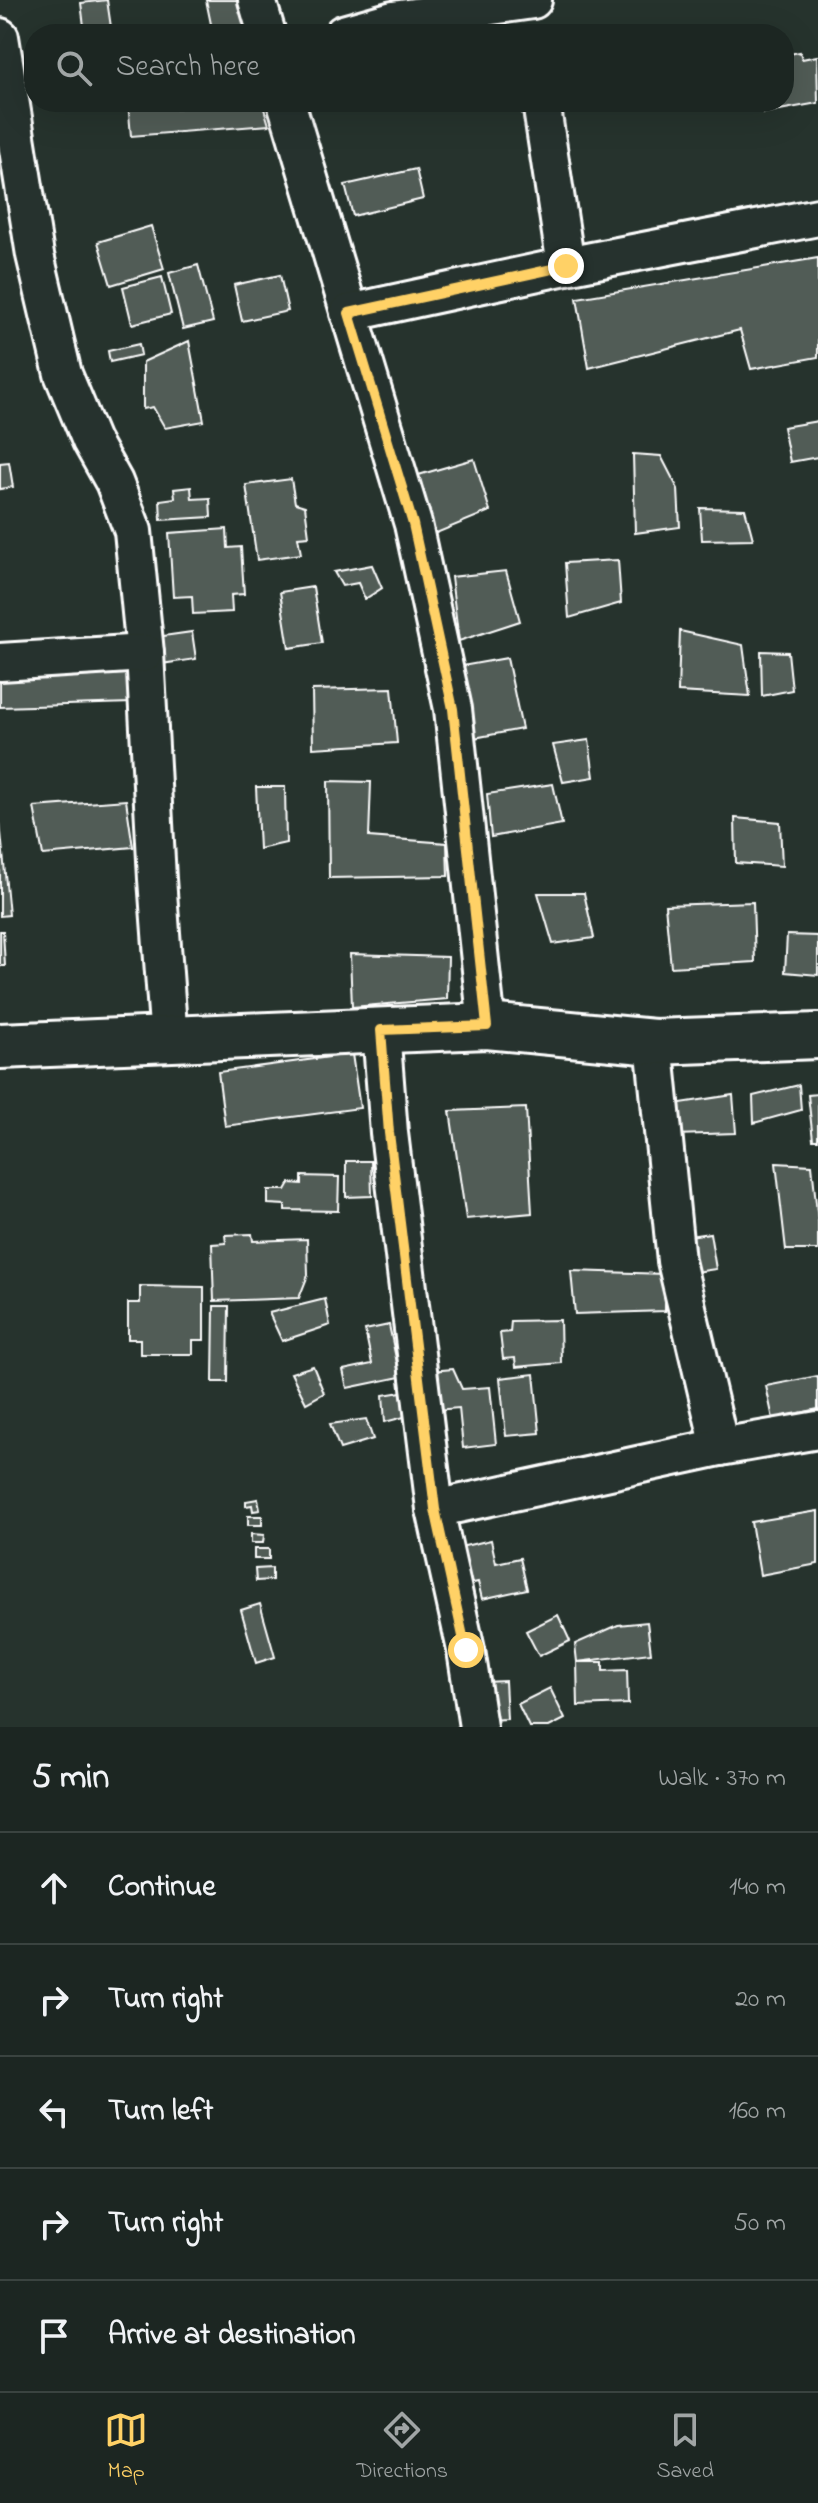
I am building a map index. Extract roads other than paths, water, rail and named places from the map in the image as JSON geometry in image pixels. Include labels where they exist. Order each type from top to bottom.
[{"type":"street","points":[[257,0],[264,24]]},
{"type":"street","points":[[379,24],[393,20],[528,9]]},
{"type":"street","points":[[0,37],[35,255],[63,374],[91,441],[114,482],[133,531],[145,653],[169,1040]]},
{"type":"street","points":[[289,112],[413,524],[453,709],[487,1026]]},
{"type":"street","points":[[543,112],[566,266]]},
{"type":"street","points":[[349,313],[566,266],[818,217]]},
{"type":"street","points":[[0,662],[145,653]]},
{"type":"street","points":[[1,1051],[487,1026],[654,1042],[818,1036]]},
{"type":"street","points":[[381,1030],[389,1133],[435,1509],[466,1650],[478,1727]]},
{"type":"street","points":[[654,1042],[676,1261],[720,1447]]},
{"type":"street","points":[[435,1509],[720,1447],[818,1430]]}]
